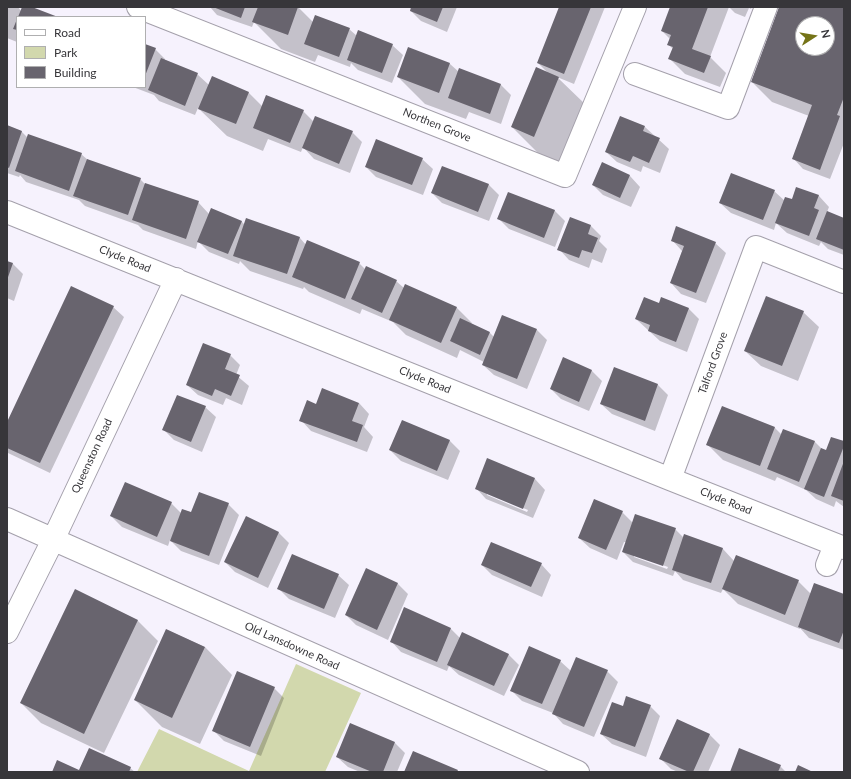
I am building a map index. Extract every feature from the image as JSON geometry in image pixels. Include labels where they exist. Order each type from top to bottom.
[{"type":"street","name":"Northen Grove","points":[[138,7],[565,176],[635,7]]},
{"type":"street","points":[[635,74],[728,108],[766,7]]},
{"type":"street","name":"Clyde Road","points":[[7,212],[839,546]]},
{"type":"street","name":"Talford Grove","points":[[670,479],[756,247],[844,282]]},
{"type":"street","name":"Queenston Road","points":[[7,632],[176,279]]},
{"type":"street","name":"Old Lansdowne Road","points":[[7,519],[578,772]]},
{"type":"street","points":[[827,565],[839,546]]},
{"type":"green space","points":[[296,664],[361,693],[325,772],[137,772],[159,729],[249,771]]},
{"type":"building","points":[[22,7],[32,7],[55,16],[18,16]]},
{"type":"building","points":[[213,7],[245,7],[241,18]]},
{"type":"building","points":[[258,7],[298,7],[288,35],[252,22]]},
{"type":"building","points":[[411,7],[443,7],[437,22],[410,11]]},
{"type":"building","points":[[559,7],[591,7],[564,74],[537,63]]},
{"type":"building","points":[[670,7],[708,7],[692,49],[711,56],[704,73],[668,59],[673,47],[667,45],[671,35],[661,31]]},
{"type":"building","points":[[779,7],[844,7],[844,97],[837,115],[840,116],[820,170],[792,159],[812,105],[751,82]]},
{"type":"building","points":[[315,15],[350,28],[339,57],[304,44]]},
{"type":"building","points":[[16,22],[16,30],[13,29]]},
{"type":"building","points":[[358,30],[393,44],[382,73],[347,60]]},
{"type":"building","points":[[146,44],[156,48],[146,73]]},
{"type":"building","points":[[408,47],[450,63],[439,93],[397,77]]},
{"type":"building","points":[[161,58],[198,73],[185,106],[148,90]]},
{"type":"building","points":[[536,67],[559,77],[534,137],[511,127]]},
{"type":"building","points":[[459,68],[501,84],[490,114],[448,98]]},
{"type":"building","points":[[212,76],[249,92],[236,124],[198,109]]},
{"type":"building","points":[[266,95],[304,110],[290,143],[253,128]]},
{"type":"building","points":[[315,116],[353,131],[339,164],[302,148]]},
{"type":"building","points":[[620,116],[645,126],[643,131],[660,138],[649,163],[633,156],[630,162],[605,152]]},
{"type":"building","points":[[7,125],[22,131],[9,168],[7,167]]},
{"type":"building","points":[[28,134],[82,153],[69,191],[15,171]]},
{"type":"building","points":[[376,139],[423,158],[412,185],[365,167]]},
{"type":"building","points":[[87,159],[141,178],[128,215],[73,196]]},
{"type":"building","points":[[602,162],[630,175],[620,198],[592,185]]},
{"type":"building","points":[[442,166],[489,184],[478,212],[431,193]]},
{"type":"building","points":[[731,173],[775,190],[763,220],[719,203]]},
{"type":"building","points":[[145,183],[199,201],[186,239],[132,220]]},
{"type":"building","points":[[796,187],[819,195],[814,208],[819,210],[809,236],[775,223],[785,197],[792,199]]},
{"type":"building","points":[[508,192],[555,210],[544,238],[497,219]]},
{"type":"building","points":[[211,208],[242,221],[228,254],[197,242]]},
{"type":"building","points":[[827,211],[844,218],[844,250],[816,239]]},
{"type":"building","points":[[570,217],[591,225],[588,234],[598,238],[592,253],[582,250],[579,258],[557,250]]},
{"type":"building","points":[[246,218],[300,237],[287,274],[233,256]]},
{"type":"building","points":[[676,226],[716,242],[696,293],[670,283],[684,246],[671,241]]},
{"type":"building","points":[[307,240],[360,262],[345,299],[292,277]]},
{"type":"building","points":[[7,261],[13,263],[7,280]]},
{"type":"building","points":[[366,266],[397,280],[382,313],[351,299]]},
{"type":"building","points":[[405,284],[457,307],[441,343],[389,320]]},
{"type":"building","points":[[71,286],[114,306],[40,463],[7,448],[7,422]]},
{"type":"building","points":[[766,296],[804,311],[782,366],[744,351]]},
{"type":"building","points":[[644,297],[659,303],[661,297],[689,308],[676,342],[648,331],[650,325],[635,319]]},
{"type":"building","points":[[502,315],[537,329],[517,379],[482,365]]},
{"type":"building","points":[[460,318],[490,332],[480,355],[450,341]]},
{"type":"building","points":[[203,343],[231,354],[225,369],[240,375],[231,396],[215,389],[212,396],[186,385]]},
{"type":"building","points":[[563,357],[592,370],[579,402],[550,389]]},
{"type":"building","points":[[614,367],[658,384],[645,421],[600,404]]},
{"type":"building","points":[[322,388],[359,403],[352,421],[363,425],[357,442],[299,421],[307,400],[316,404]]},
{"type":"building","points":[[177,395],[206,406],[191,442],[162,430]]},
{"type":"building","points":[[722,406],[775,427],[760,466],[706,445]]},
{"type":"building","points":[[402,420],[450,440],[437,471],[389,450]]},
{"type":"building","points":[[783,429],[815,441],[799,482],[767,469]]},
{"type":"building","points":[[831,437],[844,441],[844,446],[824,497],[804,489],[821,448],[826,450]]},
{"type":"building","points":[[487,458],[535,478],[523,509],[475,489]]},
{"type":"building","points":[[844,461],[844,501],[831,496]]},
{"type":"building","points":[[125,482],[172,502],[157,537],[110,516]]},
{"type":"building","points":[[199,492],[229,503],[209,556],[170,541],[182,509],[191,512]]},
{"type":"building","points":[[594,499],[623,511],[606,550],[578,538]]},
{"type":"building","points":[[635,514],[676,528],[663,566],[622,552]]},
{"type":"building","points":[[246,516],[279,532],[258,578],[224,562]]},
{"type":"building","points":[[684,534],[723,548],[711,583],[672,570]]},
{"type":"building","points":[[491,542],[542,563],[531,587],[481,565]]},
{"type":"building","points":[[292,554],[339,574],[324,609],[277,589]]},
{"type":"building","points":[[736,555],[799,580],[785,615],[722,589]]},
{"type":"building","points":[[366,568],[398,583],[377,630],[345,615]]},
{"type":"building","points":[[814,583],[844,594],[844,630],[839,643],[798,627]]},
{"type":"building","points":[[75,589],[138,620],[84,734],[20,703]]},
{"type":"building","points":[[404,607],[451,628],[437,662],[390,642]]},
{"type":"building","points":[[166,629],[205,647],[172,718],[134,700]]},
{"type":"building","points":[[462,632],[509,654],[494,686],[447,665]]},
{"type":"building","points":[[529,646],[561,660],[542,704],[510,691]]},
{"type":"building","points":[[576,657],[608,670],[584,727],[552,714]]},
{"type":"building","points":[[237,671],[275,687],[250,747],[212,731]]},
{"type":"building","points":[[626,696],[651,705],[635,747],[600,734],[612,702],[623,706]]},
{"type":"building","points":[[677,719],[710,734],[693,772],[689,772],[659,759]]},
{"type":"building","points":[[350,723],[395,742],[383,772],[372,772],[336,757]]},
{"type":"building","points":[[89,748],[131,767],[129,772],[52,772],[57,760],[79,770]]},
{"type":"building","points":[[739,748],[781,765],[778,772],[730,772]]},
{"type":"building","points":[[413,751],[458,770],[457,772],[404,772]]},
{"type":"building","points":[[798,765],[813,772],[795,772]]}]
